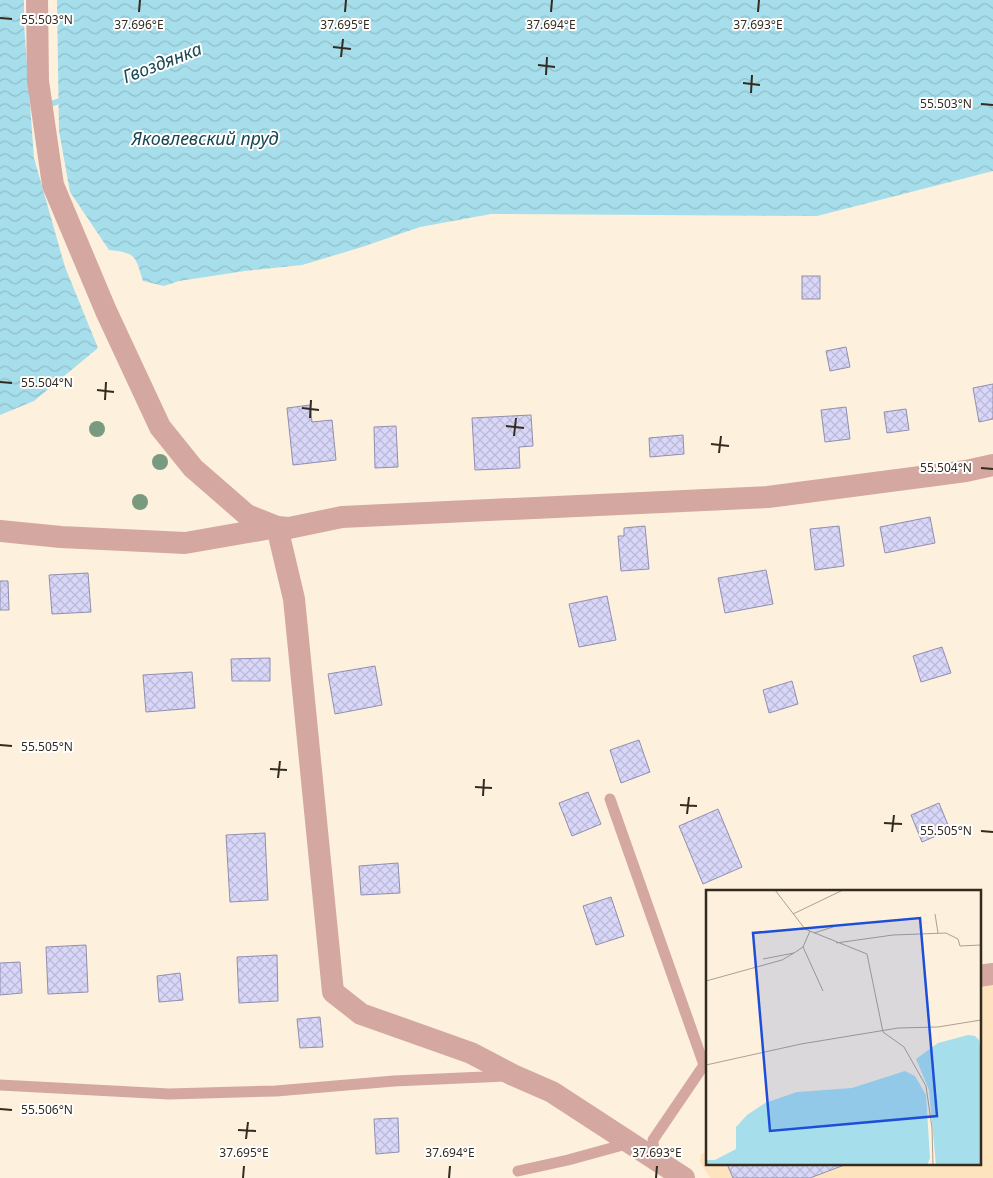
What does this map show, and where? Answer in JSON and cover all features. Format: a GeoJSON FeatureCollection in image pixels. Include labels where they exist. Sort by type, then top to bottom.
{"type":"FeatureCollection","features":[{"type":"Feature","properties":{"kind":"street"},"geometry":{"type":"LineString","coordinates":[[37,0],[38,81],[53,185],[106,312],[160,427],[193,468],[247,515],[277,527]]}},
{"type":"Feature","properties":{"kind":"street"},"geometry":{"type":"LineString","coordinates":[[0,531],[61,537],[185,543],[277,527],[289,528],[342,517],[768,497],[993,466]]}},
{"type":"Feature","properties":{"kind":"street"},"geometry":{"type":"LineString","coordinates":[[277,527],[294,600],[333,992],[361,1014],[471,1053],[513,1075],[552,1092],[684,1178]]}},
{"type":"Feature","properties":{"kind":"street"},"geometry":{"type":"LineString","coordinates":[[980,976],[993,974]]}},
{"type":"Feature","properties":{"kind":"lane"},"geometry":{"type":"LineString","coordinates":[[610,799],[705,1064],[653,1140],[654,1159]]}},
{"type":"Feature","properties":{"kind":"lane"},"geometry":{"type":"LineString","coordinates":[[0,1085],[169,1094],[276,1091],[394,1081],[513,1075]]}},
{"type":"Feature","properties":{"kind":"lane"},"geometry":{"type":"LineString","coordinates":[[518,1170],[568,1160],[630,1143]]}},
{"type":"Feature","properties":{"kind":"shaded area"},"geometry":{"type":"Polygon","coordinates":[[[993,985],[993,1178],[710,1178],[700,1162],[701,1154],[706,1152],[706,1166],[980,1166],[980,987],[993,985]]]}},
{"type":"Feature","properties":{"kind":"water"},"geometry":{"type":"Polygon","coordinates":[[[0,0],[24,0],[24,24],[34,158],[65,267],[98,348],[34,401],[0,415],[0,0]]]}},
{"type":"Feature","properties":{"kind":"water","name":"Яковлевский пруд"},"geometry":{"type":"Polygon","coordinates":[[[57,0],[993,0],[993,171],[817,216],[491,214],[420,227],[302,265],[179,281],[164,286],[143,281],[134,257],[109,250],[70,192],[59,131],[57,0]]]}},
{"type":"Feature","properties":{"kind":"building"},"geometry":{"type":"Polygon","coordinates":[[[802,276],[820,276],[820,299],[802,299],[802,276]]]}},
{"type":"Feature","properties":{"kind":"building"},"geometry":{"type":"Polygon","coordinates":[[[846,347],[850,367],[830,371],[826,351],[846,347]]]}},
{"type":"Feature","properties":{"kind":"building"},"geometry":{"type":"Polygon","coordinates":[[[993,384],[993,419],[979,422],[973,388],[993,384]]]}},
{"type":"Feature","properties":{"kind":"building"},"geometry":{"type":"Polygon","coordinates":[[[310,405],[312,422],[332,420],[336,460],[293,465],[287,408],[310,405]]]}},
{"type":"Feature","properties":{"kind":"building"},"geometry":{"type":"Polygon","coordinates":[[[846,407],[850,439],[825,442],[821,410],[846,407]]]}},
{"type":"Feature","properties":{"kind":"building"},"geometry":{"type":"Polygon","coordinates":[[[906,409],[909,430],[887,433],[884,412],[906,409]]]}},
{"type":"Feature","properties":{"kind":"building"},"geometry":{"type":"Polygon","coordinates":[[[531,415],[533,446],[519,447],[520,468],[475,470],[472,418],[531,415]]]}},
{"type":"Feature","properties":{"kind":"building"},"geometry":{"type":"Polygon","coordinates":[[[396,426],[398,467],[375,468],[374,427],[396,426]]]}},
{"type":"Feature","properties":{"kind":"building"},"geometry":{"type":"Polygon","coordinates":[[[683,435],[684,454],[650,457],[649,438],[683,435]]]}},
{"type":"Feature","properties":{"kind":"building"},"geometry":{"type":"Polygon","coordinates":[[[930,517],[935,543],[885,553],[880,527],[930,517]]]}},
{"type":"Feature","properties":{"kind":"building"},"geometry":{"type":"Polygon","coordinates":[[[645,526],[649,569],[621,571],[618,536],[624,536],[624,528],[645,526]]]}},
{"type":"Feature","properties":{"kind":"building"},"geometry":{"type":"Polygon","coordinates":[[[839,526],[844,566],[815,570],[810,529],[839,526]]]}},
{"type":"Feature","properties":{"kind":"building"},"geometry":{"type":"Polygon","coordinates":[[[766,570],[773,604],[725,613],[718,578],[766,570]]]}},
{"type":"Feature","properties":{"kind":"building"},"geometry":{"type":"Polygon","coordinates":[[[88,573],[91,612],[52,614],[49,575],[88,573]]]}},
{"type":"Feature","properties":{"kind":"building"},"geometry":{"type":"Polygon","coordinates":[[[0,581],[8,581],[9,610],[0,610],[0,581]]]}},
{"type":"Feature","properties":{"kind":"building"},"geometry":{"type":"Polygon","coordinates":[[[607,596],[616,640],[579,647],[569,604],[607,596]]]}},
{"type":"Feature","properties":{"kind":"building"},"geometry":{"type":"Polygon","coordinates":[[[942,647],[951,673],[921,682],[913,656],[942,647]]]}},
{"type":"Feature","properties":{"kind":"building"},"geometry":{"type":"Polygon","coordinates":[[[270,658],[270,681],[232,681],[231,659],[270,658]]]}},
{"type":"Feature","properties":{"kind":"building"},"geometry":{"type":"Polygon","coordinates":[[[375,666],[382,705],[335,714],[328,674],[375,666]]]}},
{"type":"Feature","properties":{"kind":"building"},"geometry":{"type":"Polygon","coordinates":[[[192,672],[195,708],[146,712],[143,675],[192,672]]]}},
{"type":"Feature","properties":{"kind":"building"},"geometry":{"type":"Polygon","coordinates":[[[792,681],[798,704],[769,713],[763,690],[792,681]]]}},
{"type":"Feature","properties":{"kind":"building"},"geometry":{"type":"Polygon","coordinates":[[[639,740],[650,772],[621,783],[610,750],[639,740]]]}},
{"type":"Feature","properties":{"kind":"building"},"geometry":{"type":"Polygon","coordinates":[[[588,792],[601,824],[572,836],[559,803],[588,792]]]}},
{"type":"Feature","properties":{"kind":"building"},"geometry":{"type":"Polygon","coordinates":[[[939,803],[950,830],[922,842],[911,815],[939,803]]]}},
{"type":"Feature","properties":{"kind":"building"},"geometry":{"type":"Polygon","coordinates":[[[718,809],[742,867],[703,884],[679,826],[718,809]]]}},
{"type":"Feature","properties":{"kind":"building"},"geometry":{"type":"Polygon","coordinates":[[[265,833],[268,900],[230,902],[226,835],[265,833]]]}},
{"type":"Feature","properties":{"kind":"building"},"geometry":{"type":"Polygon","coordinates":[[[398,863],[400,893],[361,895],[359,866],[398,863]]]}},
{"type":"Feature","properties":{"kind":"building"},"geometry":{"type":"Polygon","coordinates":[[[611,897],[624,936],[596,945],[583,906],[611,897]]]}},
{"type":"Feature","properties":{"kind":"building"},"geometry":{"type":"Polygon","coordinates":[[[86,945],[88,992],[48,994],[46,947],[86,945]]]}},
{"type":"Feature","properties":{"kind":"building"},"geometry":{"type":"Polygon","coordinates":[[[277,955],[278,1001],[239,1003],[237,957],[277,955]]]}},
{"type":"Feature","properties":{"kind":"building"},"geometry":{"type":"Polygon","coordinates":[[[20,962],[22,993],[0,995],[0,963],[20,962]]]}},
{"type":"Feature","properties":{"kind":"building"},"geometry":{"type":"Polygon","coordinates":[[[180,973],[183,1000],[159,1002],[157,976],[180,973]]]}},
{"type":"Feature","properties":{"kind":"building"},"geometry":{"type":"Polygon","coordinates":[[[320,1017],[323,1047],[300,1048],[297,1019],[320,1017]]]}},
{"type":"Feature","properties":{"kind":"building"},"geometry":{"type":"Polygon","coordinates":[[[398,1118],[399,1152],[376,1154],[374,1119],[398,1118]]]}},
{"type":"Feature","properties":{"kind":"building"},"geometry":{"type":"Polygon","coordinates":[[[728,1166],[842,1166],[810,1178],[733,1178],[728,1166]]]}},
{"type":"Feature","properties":{"kind":"waterway","name":"Гвоздянка"},"geometry":{"type":"LineString","coordinates":[[44,106],[66,99]]}}]}
